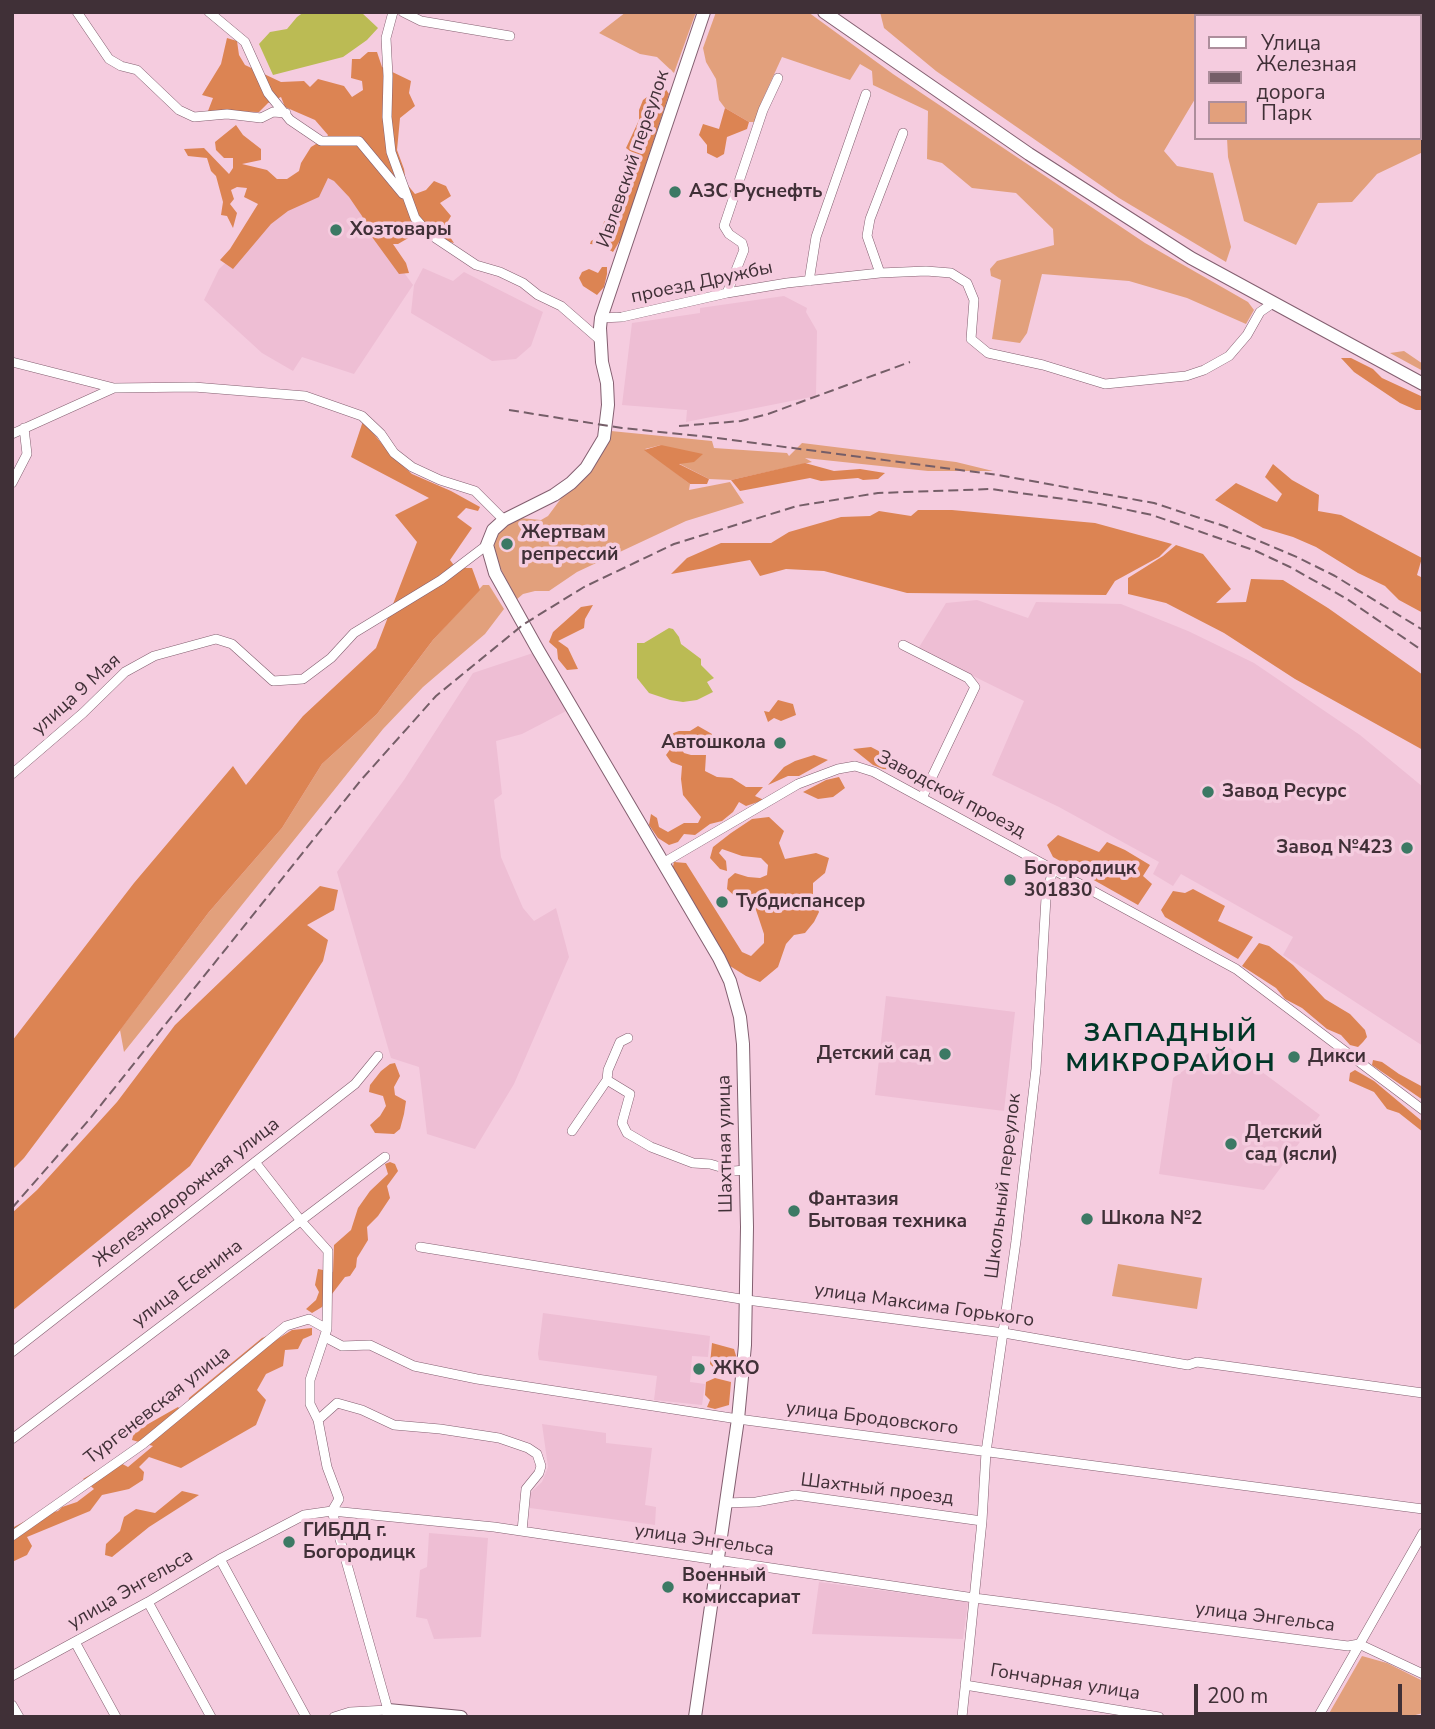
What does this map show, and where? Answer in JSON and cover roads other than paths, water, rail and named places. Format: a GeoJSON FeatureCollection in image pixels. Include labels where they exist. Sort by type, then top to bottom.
{"type":"FeatureCollection","features":[{"type":"Feature","properties":{"kind":"main road","name":"Ивлевский переулок"},"geometry":{"type":"LineString","coordinates":[[504,520],[554,495],[571,483],[586,468],[600,446],[607,425],[608,405],[600,340],[601,318],[704,12]]}},
{"type":"Feature","properties":{"kind":"main road"},"geometry":{"type":"LineString","coordinates":[[824,12],[1123,216],[1192,258],[1423,384]]}},
{"type":"Feature","properties":{"kind":"main road"},"geometry":{"type":"LineString","coordinates":[[487,545],[493,530],[504,520]]}},
{"type":"Feature","properties":{"kind":"main road","name":"Шахтная улица"},"geometry":{"type":"LineString","coordinates":[[487,545],[495,573],[719,958],[737,999],[743,1044],[747,1300],[745,1356],[695,1717]]}},
{"type":"Feature","properties":{"kind":"main road"},"geometry":{"type":"LineString","coordinates":[[388,1713],[461,1717]]}},
{"type":"Feature","properties":{"kind":"street"},"geometry":{"type":"LineString","coordinates":[[78,12],[109,60],[137,70],[179,110],[194,117],[227,114],[261,118],[273,112],[286,113]]}},
{"type":"Feature","properties":{"kind":"street"},"geometry":{"type":"LineString","coordinates":[[209,12],[245,41],[268,93],[290,120],[321,141],[359,141],[406,196]]}},
{"type":"Feature","properties":{"kind":"street"},"geometry":{"type":"LineString","coordinates":[[393,12],[386,38],[387,117],[391,152],[415,219],[428,233],[476,265],[500,272],[561,306],[600,340]]}},
{"type":"Feature","properties":{"kind":"street"},"geometry":{"type":"LineString","coordinates":[[403,12],[421,21],[510,36]]}},
{"type":"Feature","properties":{"kind":"street"},"geometry":{"type":"LineString","coordinates":[[727,293],[744,250],[742,243],[729,234],[724,226],[763,110],[778,78]]}},
{"type":"Feature","properties":{"kind":"street"},"geometry":{"type":"LineString","coordinates":[[809,281],[816,237],[866,94]]}},
{"type":"Feature","properties":{"kind":"street"},"geometry":{"type":"LineString","coordinates":[[880,273],[867,236],[870,219],[903,133]]}},
{"type":"Feature","properties":{"kind":"street","name":"проезд Дружбы"},"geometry":{"type":"LineString","coordinates":[[601,318],[622,317],[727,293],[809,281],[880,273],[951,273],[967,283],[974,300],[971,339],[988,353],[1043,365],[1105,384],[1186,376],[1204,370],[1229,356],[1247,335],[1260,312],[1273,303]]}},
{"type":"Feature","properties":{"kind":"street"},"geometry":{"type":"LineString","coordinates":[[12,362],[114,388],[194,387],[305,396],[335,405],[362,416],[381,434],[394,453],[412,467],[440,480],[475,491],[504,520]]}},
{"type":"Feature","properties":{"kind":"street"},"geometry":{"type":"LineString","coordinates":[[12,434],[114,388]]}},
{"type":"Feature","properties":{"kind":"street"},"geometry":{"type":"LineString","coordinates":[[12,483],[27,454],[24,428]]}},
{"type":"Feature","properties":{"kind":"street","name":"улица 9 Мая"},"geometry":{"type":"LineString","coordinates":[[12,774],[83,713],[125,672],[154,656],[216,639],[232,645],[273,681],[303,679],[331,657],[354,633],[441,580],[487,545]]}},
{"type":"Feature","properties":{"kind":"street"},"geometry":{"type":"LineString","coordinates":[[903,645],[968,678],[975,687],[922,798]]}},
{"type":"Feature","properties":{"kind":"street","name":"Заводской проезд"},"geometry":{"type":"LineString","coordinates":[[663,863],[798,784],[838,769],[855,766],[874,772],[1236,969],[1423,1110]]}},
{"type":"Feature","properties":{"kind":"street","name":"Школьный переулок"},"geometry":{"type":"LineString","coordinates":[[962,1717],[982,1521],[986,1452],[1004,1333],[1036,1069],[1046,898],[1053,869]]}},
{"type":"Feature","properties":{"kind":"street"},"geometry":{"type":"LineString","coordinates":[[572,1131],[607,1080],[608,1070],[620,1042],[628,1038]]}},
{"type":"Feature","properties":{"kind":"street","name":"Железнодорожная улица"},"geometry":{"type":"LineString","coordinates":[[12,1352],[355,1084],[378,1056]]}},
{"type":"Feature","properties":{"kind":"street"},"geometry":{"type":"LineString","coordinates":[[607,1080],[630,1094],[622,1123],[626,1133],[651,1147],[692,1163],[710,1164],[734,1171],[745,1170]]}},
{"type":"Feature","properties":{"kind":"street","name":"улица Есенина"},"geometry":{"type":"LineString","coordinates":[[12,1439],[385,1157]]}},
{"type":"Feature","properties":{"kind":"street"},"geometry":{"type":"LineString","coordinates":[[254,1162],[328,1251],[326,1333],[310,1380],[310,1404],[317,1420],[327,1467],[339,1499],[332,1510],[388,1713],[350,1712],[334,1717]]}},
{"type":"Feature","properties":{"kind":"street","name":"улица Максима Горького"},"geometry":{"type":"LineString","coordinates":[[420,1247],[747,1300],[1004,1333],[1188,1365],[1197,1363],[1423,1393]]}},
{"type":"Feature","properties":{"kind":"street","name":"Тургеневская улица"},"geometry":{"type":"LineString","coordinates":[[12,1536],[143,1444],[286,1326],[309,1320],[326,1333]]}},
{"type":"Feature","properties":{"kind":"street","name":"улица Бродовского"},"geometry":{"type":"LineString","coordinates":[[326,1333],[342,1346],[370,1345],[414,1366],[477,1379],[737,1419],[1423,1509]]}},
{"type":"Feature","properties":{"kind":"street"},"geometry":{"type":"LineString","coordinates":[[317,1420],[337,1404],[362,1410],[394,1425],[499,1438],[528,1448],[537,1454],[541,1466],[539,1473],[526,1489],[522,1531]]}},
{"type":"Feature","properties":{"kind":"street","name":"Шахтный проезд"},"geometry":{"type":"LineString","coordinates":[[725,1503],[756,1502],[795,1495],[982,1521]]}},
{"type":"Feature","properties":{"kind":"street","name":"улица Энгельса"},"geometry":{"type":"LineString","coordinates":[[12,1676],[304,1515],[332,1510],[522,1531],[974,1598],[1348,1646],[1359,1644],[1423,1674]]}},
{"type":"Feature","properties":{"kind":"street"},"geometry":{"type":"LineString","coordinates":[[1318,1717],[1423,1533]]}},
{"type":"Feature","properties":{"kind":"street"},"geometry":{"type":"LineString","coordinates":[[220,1559],[306,1717]]}},
{"type":"Feature","properties":{"kind":"street"},"geometry":{"type":"LineString","coordinates":[[148,1602],[211,1717]]}},
{"type":"Feature","properties":{"kind":"street"},"geometry":{"type":"LineString","coordinates":[[75,1642],[116,1717]]}},
{"type":"Feature","properties":{"kind":"street","name":"Гончарная улица"},"geometry":{"type":"LineString","coordinates":[[965,1685],[1159,1717]]}},
{"type":"Feature","properties":{"kind":"street"},"geometry":{"type":"LineString","coordinates":[[12,1705],[19,1717]]}},
{"type":"Feature","properties":{"kind":"railway"},"geometry":{"type":"LineString","coordinates":[[679,426],[741,421],[768,414],[910,362]]}},
{"type":"Feature","properties":{"kind":"railway"},"geometry":{"type":"LineString","coordinates":[[509,410],[622,428],[998,475],[1154,503],[1224,526],[1299,558],[1335,576],[1423,630]]}},
{"type":"Feature","properties":{"kind":"railway"},"geometry":{"type":"LineString","coordinates":[[12,1208],[88,1121],[361,780],[436,696],[524,624],[584,587],[674,544],[797,506],[878,493],[991,489],[1100,504],[1152,515],[1256,551],[1347,599],[1423,651]]}},
{"type":"Feature","properties":{"kind":"place","name":"АЗС Руснефть"},"geometry":{"type":"Point","coordinates":[675,192]}},
{"type":"Feature","properties":{"kind":"place","name":"Хозтовары"},"geometry":{"type":"Point","coordinates":[336,230]}},
{"type":"Feature","properties":{"kind":"place","name":"Жертвам репрессий"},"geometry":{"type":"Point","coordinates":[507,544]}},
{"type":"Feature","properties":{"kind":"place","name":"Автошкола"},"geometry":{"type":"Point","coordinates":[780,743]}},
{"type":"Feature","properties":{"kind":"place","name":"Завод Ресурс"},"geometry":{"type":"Point","coordinates":[1208,792]}},
{"type":"Feature","properties":{"kind":"place","name":"Завод №423"},"geometry":{"type":"Point","coordinates":[1407,848]}},
{"type":"Feature","properties":{"kind":"place","name":"Богородицк 301830"},"geometry":{"type":"Point","coordinates":[1010,880]}},
{"type":"Feature","properties":{"kind":"place","name":"Тубдиспансер"},"geometry":{"type":"Point","coordinates":[722,902]}},
{"type":"Feature","properties":{"kind":"place","name":"Детский сад"},"geometry":{"type":"Point","coordinates":[945,1054]}},
{"type":"Feature","properties":{"kind":"place","name":"Дикси"},"geometry":{"type":"Point","coordinates":[1294,1057]}},
{"type":"Feature","properties":{"kind":"place","name":"Детский сад (ясли)"},"geometry":{"type":"Point","coordinates":[1231,1144]}},
{"type":"Feature","properties":{"kind":"place","name":"Фантазия Бытовая техника"},"geometry":{"type":"Point","coordinates":[794,1211]}},
{"type":"Feature","properties":{"kind":"place","name":"Школа №2"},"geometry":{"type":"Point","coordinates":[1087,1219]}},
{"type":"Feature","properties":{"kind":"place","name":"ЖКО"},"geometry":{"type":"Point","coordinates":[699,1369]}},
{"type":"Feature","properties":{"kind":"place","name":"ГИБДД г. Богородицк"},"geometry":{"type":"Point","coordinates":[289,1542]}},
{"type":"Feature","properties":{"kind":"place","name":"Военный комиссариат"},"geometry":{"type":"Point","coordinates":[668,1587]}},
{"type":"Feature","properties":{"kind":"district","name":"ЗАПАДНЫЙ МИКРОРАЙОН"},"geometry":{"type":"Point","coordinates":[1171,1050]}}]}
